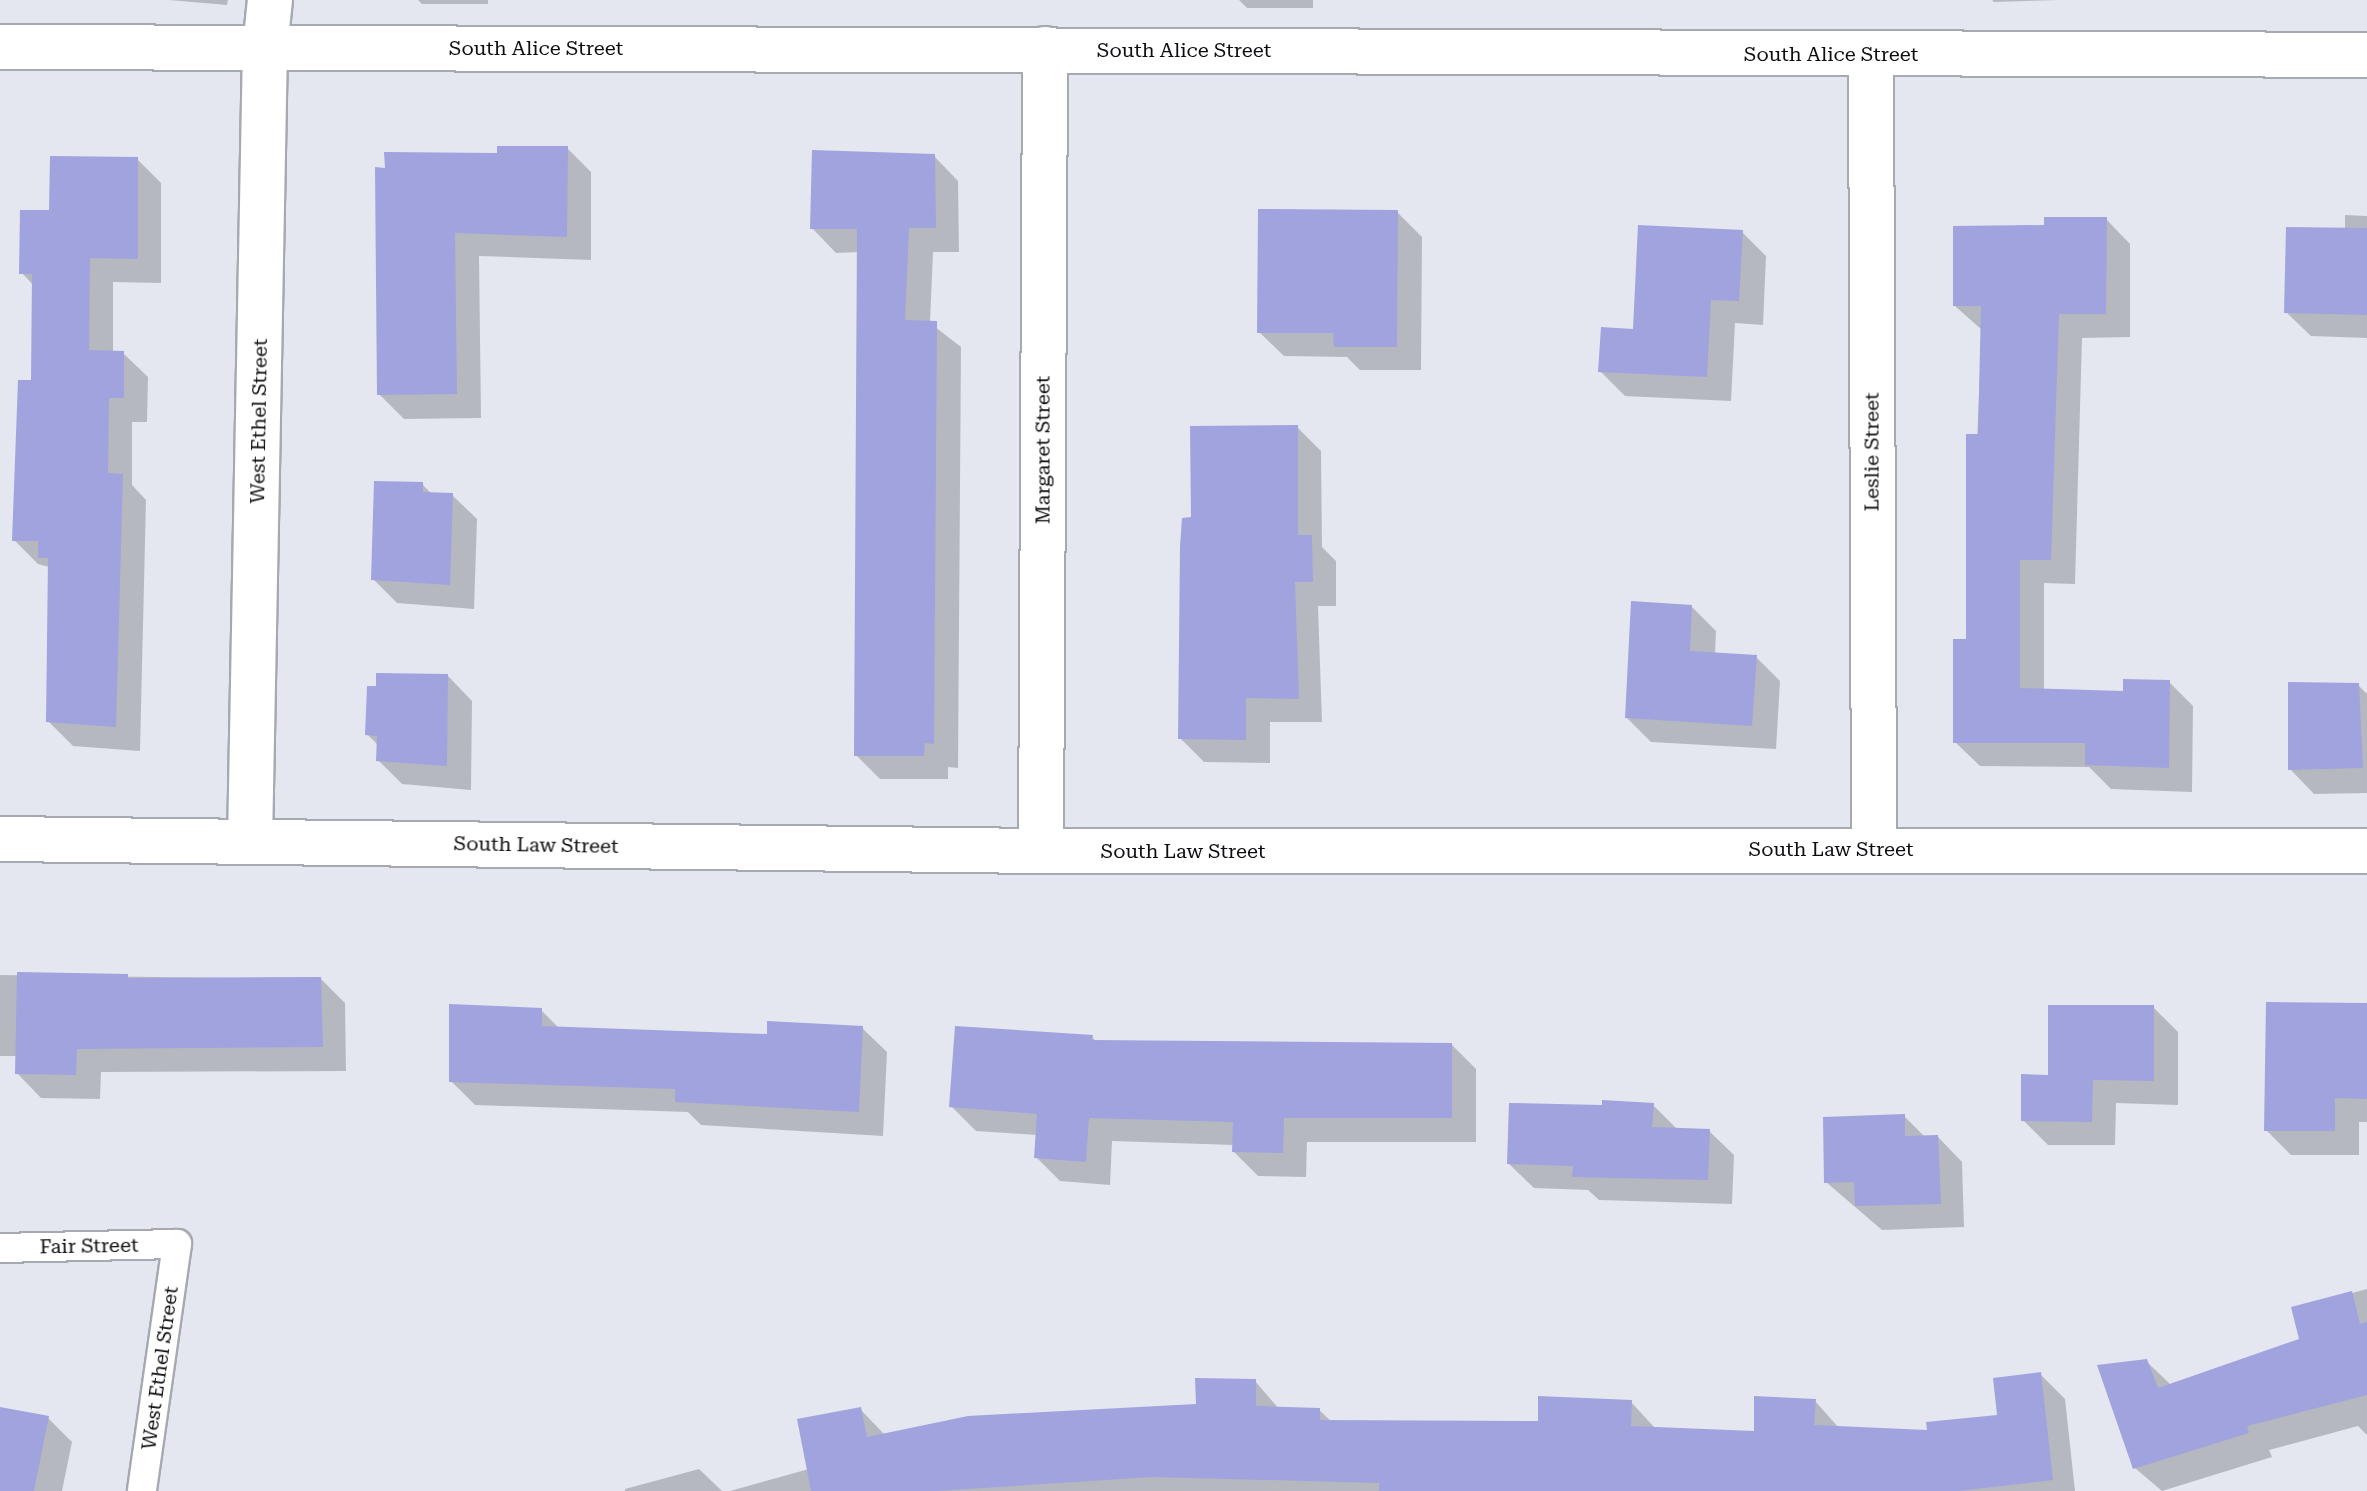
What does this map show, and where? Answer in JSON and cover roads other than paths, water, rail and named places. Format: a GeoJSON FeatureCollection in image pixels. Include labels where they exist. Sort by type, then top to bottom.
{"type":"FeatureCollection","features":[{"type":"Feature","properties":{"kind":"street","name":"West Ethel Street"},"geometry":{"type":"LineString","coordinates":[[250,842],[265,48],[270,0]]}},
{"type":"Feature","properties":{"kind":"street","name":"South Alice Street"},"geometry":{"type":"LineString","coordinates":[[0,47],[2367,55]]}},
{"type":"Feature","properties":{"kind":"street","name":"Margaret Street"},"geometry":{"type":"LineString","coordinates":[[1041,851],[1045,49]]}},
{"type":"Feature","properties":{"kind":"street","name":"Leslie Street"},"geometry":{"type":"LineString","coordinates":[[1871,54],[1874,849]]}},
{"type":"Feature","properties":{"kind":"street","name":"South Law Street"},"geometry":{"type":"LineString","coordinates":[[0,839],[1041,851],[2367,851]]}},
{"type":"Feature","properties":{"kind":"lane","name":"Fair Street"},"geometry":{"type":"LineString","coordinates":[[0,1248],[177,1244]]}},
{"type":"Feature","properties":{"kind":"lane","name":"West Ethel Street"},"geometry":{"type":"LineString","coordinates":[[142,1491],[177,1244]]}}]}
